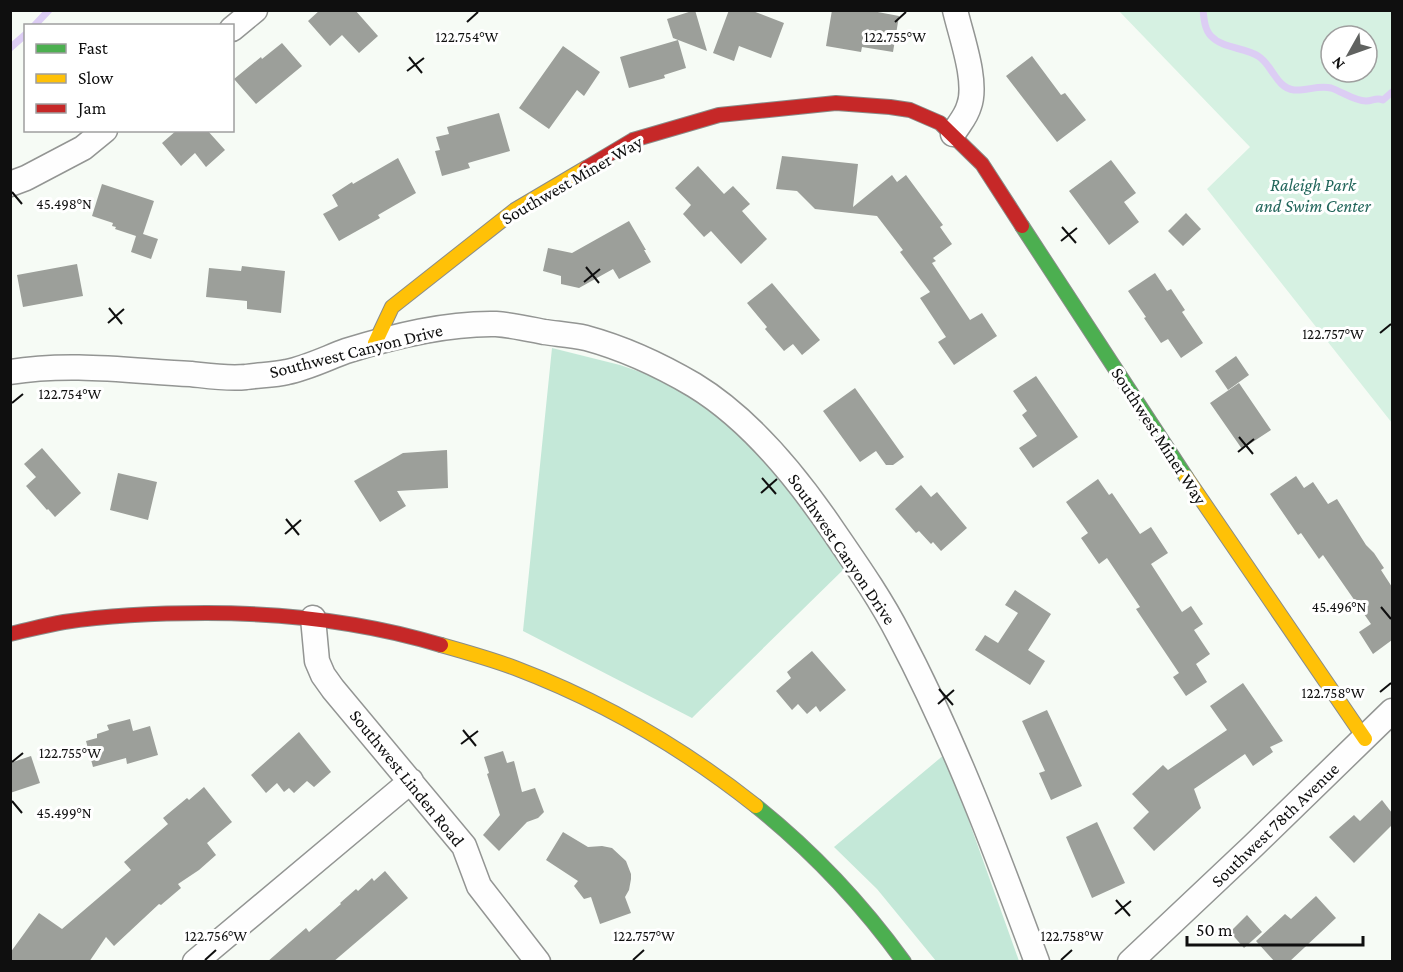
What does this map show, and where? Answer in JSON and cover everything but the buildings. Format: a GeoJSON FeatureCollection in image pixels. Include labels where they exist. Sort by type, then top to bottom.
{"type":"FeatureCollection","features":[{"type":"Feature","properties":{"kind":"street"},"geometry":{"type":"LineString","coordinates":[[234,27],[255,10]]}},
{"type":"Feature","properties":{"kind":"street"},"geometry":{"type":"LineString","coordinates":[[953,134],[969,107],[972,90],[971,76],[955,10]]}},
{"type":"Feature","properties":{"kind":"street","name":"Southwest Miner Way"},"geometry":{"type":"LineString","coordinates":[[375,343],[392,307],[480,237],[515,210],[633,140],[719,115],[836,103],[910,110],[940,123],[953,134],[971,152],[994,182],[1211,515],[1365,739]]}},
{"type":"Feature","properties":{"kind":"street"},"geometry":{"type":"LineString","coordinates":[[10,184],[83,148],[103,132]]}},
{"type":"Feature","properties":{"kind":"street","name":"Southwest Canyon Drive"},"geometry":{"type":"LineString","coordinates":[[10,372],[33,368],[84,367],[240,377],[289,372],[395,337],[447,327],[498,324],[581,337],[604,343],[651,362],[696,387],[736,417],[786,466],[815,504],[864,577],[898,633],[925,687],[969,787],[1037,962]]}},
{"type":"Feature","properties":{"kind":"street"},"geometry":{"type":"LineString","coordinates":[[10,634],[63,622],[132,614],[199,612],[313,618],[396,633],[522,671],[585,698],[650,732],[710,771],[767,814],[816,859],[861,907],[904,962]]}},
{"type":"Feature","properties":{"kind":"street","name":"Southwest Linden Road"},"geometry":{"type":"LineString","coordinates":[[313,618],[317,661],[323,675],[464,846],[479,886],[538,962]]}},
{"type":"Feature","properties":{"kind":"street","name":"Southwest 78th Avenue"},"geometry":{"type":"LineString","coordinates":[[1130,962],[1392,711]]}},
{"type":"Feature","properties":{"kind":"street"},"geometry":{"type":"LineString","coordinates":[[195,962],[411,781]]}},
{"type":"Feature","properties":{"kind":"green space","name":"Raleigh Park and Swim Center"},"geometry":{"type":"Polygon","coordinates":[[[1119,11],[1392,11],[1392,423],[1207,189],[1250,147],[1119,11]]]}},
{"type":"Feature","properties":{"kind":"green space"},"geometry":{"type":"Polygon","coordinates":[[[552,348],[620,365],[658,378],[715,411],[781,475],[845,568],[692,718],[523,631],[552,348]]]}},
{"type":"Feature","properties":{"kind":"green space"},"geometry":{"type":"Polygon","coordinates":[[[945,754],[1019,961],[936,961],[877,889],[834,847],[945,754]]]}},
{"type":"Feature","properties":{"kind":"waterway"},"geometry":{"type":"LineString","coordinates":[[36,24],[49,10]]}},
{"type":"Feature","properties":{"kind":"waterway"},"geometry":{"type":"LineString","coordinates":[[1203,10],[1206,28],[1211,36],[1227,46],[1258,56],[1278,80],[1288,88],[1294,90],[1331,88],[1362,101],[1383,100],[1392,92]]}},
{"type":"Feature","properties":{"kind":"waterway"},"geometry":{"type":"LineString","coordinates":[[10,48],[24,36]]}},
{"type":"Feature","properties":{"kind":"traffic: fast"},"geometry":{"type":"LineString","coordinates":[[1022,226],[1186,477]]}},
{"type":"Feature","properties":{"kind":"traffic: fast"},"geometry":{"type":"LineString","coordinates":[[756,806],[797,841],[835,879],[871,919],[904,962]]}},
{"type":"Feature","properties":{"kind":"traffic: slow"},"geometry":{"type":"LineString","coordinates":[[375,343],[392,307],[515,210],[586,168]]}},
{"type":"Feature","properties":{"kind":"traffic: slow"},"geometry":{"type":"LineString","coordinates":[[1186,477],[1365,739]]}},
{"type":"Feature","properties":{"kind":"traffic: slow"},"geometry":{"type":"LineString","coordinates":[[441,645],[515,668],[579,695],[671,746],[756,806]]}},
{"type":"Feature","properties":{"kind":"traffic: jam"},"geometry":{"type":"LineString","coordinates":[[586,168],[633,140],[719,115],[836,103],[890,107],[910,110],[940,123],[982,164],[1022,226]]}},
{"type":"Feature","properties":{"kind":"traffic: jam"},"geometry":{"type":"LineString","coordinates":[[10,634],[57,623],[99,618],[170,613],[236,613],[325,620],[383,630],[441,645]]}}]}
